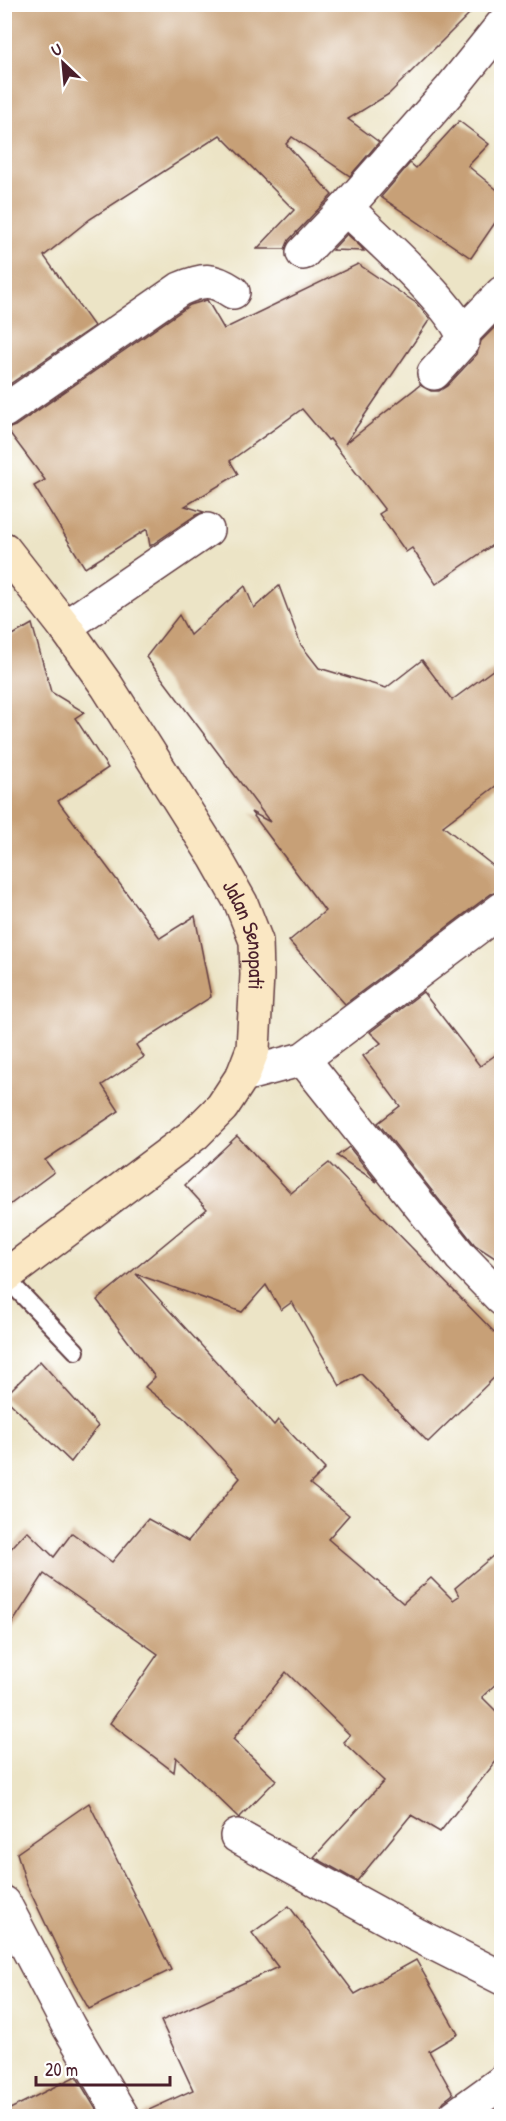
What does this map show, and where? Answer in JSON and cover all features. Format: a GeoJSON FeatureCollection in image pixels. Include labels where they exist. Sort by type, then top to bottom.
{"type":"FeatureCollection","features":[{"type":"Feature","properties":{"kind":"main road","name":"Jalan Senopati"},"geometry":{"type":"LineString","coordinates":[[4,549],[65,627],[107,686],[202,837],[248,918],[255,941],[258,975],[253,1049],[243,1075],[222,1107],[195,1134],[5,1277]]}},
{"type":"Feature","properties":{"kind":"street"},"geometry":{"type":"LineString","coordinates":[[303,253],[346,208],[449,91],[501,25]]}},
{"type":"Feature","properties":{"kind":"street"},"geometry":{"type":"LineString","coordinates":[[346,208],[438,298],[463,333],[464,341],[434,373]]}},
{"type":"Feature","properties":{"kind":"street"},"geometry":{"type":"LineString","coordinates":[[4,411],[180,289],[195,282],[209,281],[219,283],[234,292]]}},
{"type":"Feature","properties":{"kind":"street"},"geometry":{"type":"LineString","coordinates":[[463,333],[501,293]]}},
{"type":"Feature","properties":{"kind":"street"},"geometry":{"type":"LineString","coordinates":[[65,627],[207,530]]}},
{"type":"Feature","properties":{"kind":"street"},"geometry":{"type":"LineString","coordinates":[[243,1075],[303,1059],[501,909]]}},
{"type":"Feature","properties":{"kind":"street"},"geometry":{"type":"LineString","coordinates":[[303,1059],[461,1257],[501,1299]]}},
{"type":"Feature","properties":{"kind":"street"},"geometry":{"type":"LineString","coordinates":[[237,1836],[415,1934],[501,1978]]}},
{"type":"Feature","properties":{"kind":"street"},"geometry":{"type":"LineString","coordinates":[[4,1903],[69,2027],[122,2116]]}},
{"type":"Feature","properties":{"kind":"street"},"geometry":{"type":"LineString","coordinates":[[455,2116],[501,2082]]}},
{"type":"Feature","properties":{"kind":"lane"},"geometry":{"type":"LineString","coordinates":[[5,1277],[76,1351]]}},
{"type":"Feature","properties":{"kind":"building"},"geometry":{"type":"Polygon","coordinates":[[[4,4],[479,4],[389,94],[348,119],[379,142],[350,176],[292,137],[286,144],[332,195],[289,240],[285,249],[257,249],[294,210],[220,135],[90,219],[44,256],[94,326],[4,388],[4,4]]]}},
{"type":"Feature","properties":{"kind":"building"},"geometry":{"type":"Polygon","coordinates":[[[459,121],[489,144],[468,166],[501,193],[501,214],[471,258],[381,197],[410,163],[416,168],[459,121]]]}},
{"type":"Feature","properties":{"kind":"building"},"geometry":{"type":"Polygon","coordinates":[[[347,234],[361,247],[364,251],[332,250],[347,234]]]}},
{"type":"Feature","properties":{"kind":"building"},"geometry":{"type":"Polygon","coordinates":[[[358,264],[416,303],[430,319],[345,444],[420,385],[431,391],[439,391],[447,386],[477,354],[481,341],[501,321],[501,539],[436,584],[412,548],[406,552],[379,514],[385,510],[330,439],[328,440],[302,409],[230,461],[238,474],[185,506],[204,512],[150,546],[147,529],[85,568],[34,486],[45,480],[7,429],[15,426],[190,305],[207,300],[224,329],[358,264]]]}},
{"type":"Feature","properties":{"kind":"building"},"geometry":{"type":"Polygon","coordinates":[[[245,586],[254,608],[279,586],[301,645],[319,668],[386,688],[422,660],[452,700],[501,664],[501,782],[443,826],[501,872],[501,891],[491,894],[345,1004],[289,941],[325,911],[251,812],[270,822],[146,657],[179,615],[190,635],[245,586]]]}},
{"type":"Feature","properties":{"kind":"building"},"geometry":{"type":"Polygon","coordinates":[[[32,624],[51,692],[84,712],[75,718],[108,768],[58,801],[160,938],[195,916],[211,997],[136,1045],[144,1057],[102,1085],[119,1111],[45,1160],[54,1172],[4,1209],[4,640],[32,624]]]}},
{"type":"Feature","properties":{"kind":"building"},"geometry":{"type":"Polygon","coordinates":[[[423,992],[480,1066],[501,1051],[501,1262],[475,1245],[378,1123],[400,1106],[363,1056],[381,1043],[370,1032],[423,992]]]}},
{"type":"Feature","properties":{"kind":"building"},"geometry":{"type":"Polygon","coordinates":[[[237,1136],[291,1193],[329,1163],[501,1339],[501,1371],[428,1442],[361,1374],[340,1386],[292,1302],[281,1310],[266,1285],[242,1312],[136,1274],[274,1425],[278,1420],[325,1469],[310,1484],[349,1515],[328,1539],[403,1603],[431,1578],[453,1600],[459,1596],[455,1588],[501,1549],[501,1679],[482,1697],[501,1716],[501,1755],[440,1832],[411,1815],[357,1881],[314,1857],[384,1781],[343,1742],[350,1735],[286,1672],[233,1739],[276,1780],[239,1818],[176,1757],[174,1772],[110,1723],[158,1654],[44,1574],[4,1636],[4,1556],[27,1531],[54,1557],[72,1533],[112,1562],[148,1519],[188,1541],[240,1478],[185,1419],[145,1387],[155,1377],[97,1300],[207,1209],[185,1185],[237,1136]]]}},
{"type":"Feature","properties":{"kind":"building"},"geometry":{"type":"Polygon","coordinates":[[[349,1147],[377,1182],[337,1156],[349,1147]]]}},
{"type":"Feature","properties":{"kind":"building"},"geometry":{"type":"Polygon","coordinates":[[[40,1361],[98,1426],[71,1462],[4,1397],[40,1361]]]}},
{"type":"Feature","properties":{"kind":"building"},"geometry":{"type":"Polygon","coordinates":[[[89,1803],[171,1970],[89,2009],[26,1883],[17,1853],[89,1803]]]}},
{"type":"Feature","properties":{"kind":"building"},"geometry":{"type":"Polygon","coordinates":[[[289,1906],[355,1994],[416,1960],[458,2034],[429,2051],[453,2094],[438,2110],[426,2116],[141,2116],[140,2114],[193,2090],[161,2021],[278,1967],[252,1933],[289,1906]]]}},
{"type":"Feature","properties":{"kind":"building"},"geometry":{"type":"Polygon","coordinates":[[[76,2076],[100,2116],[4,2116],[4,2112],[76,2076]]]}}]}
